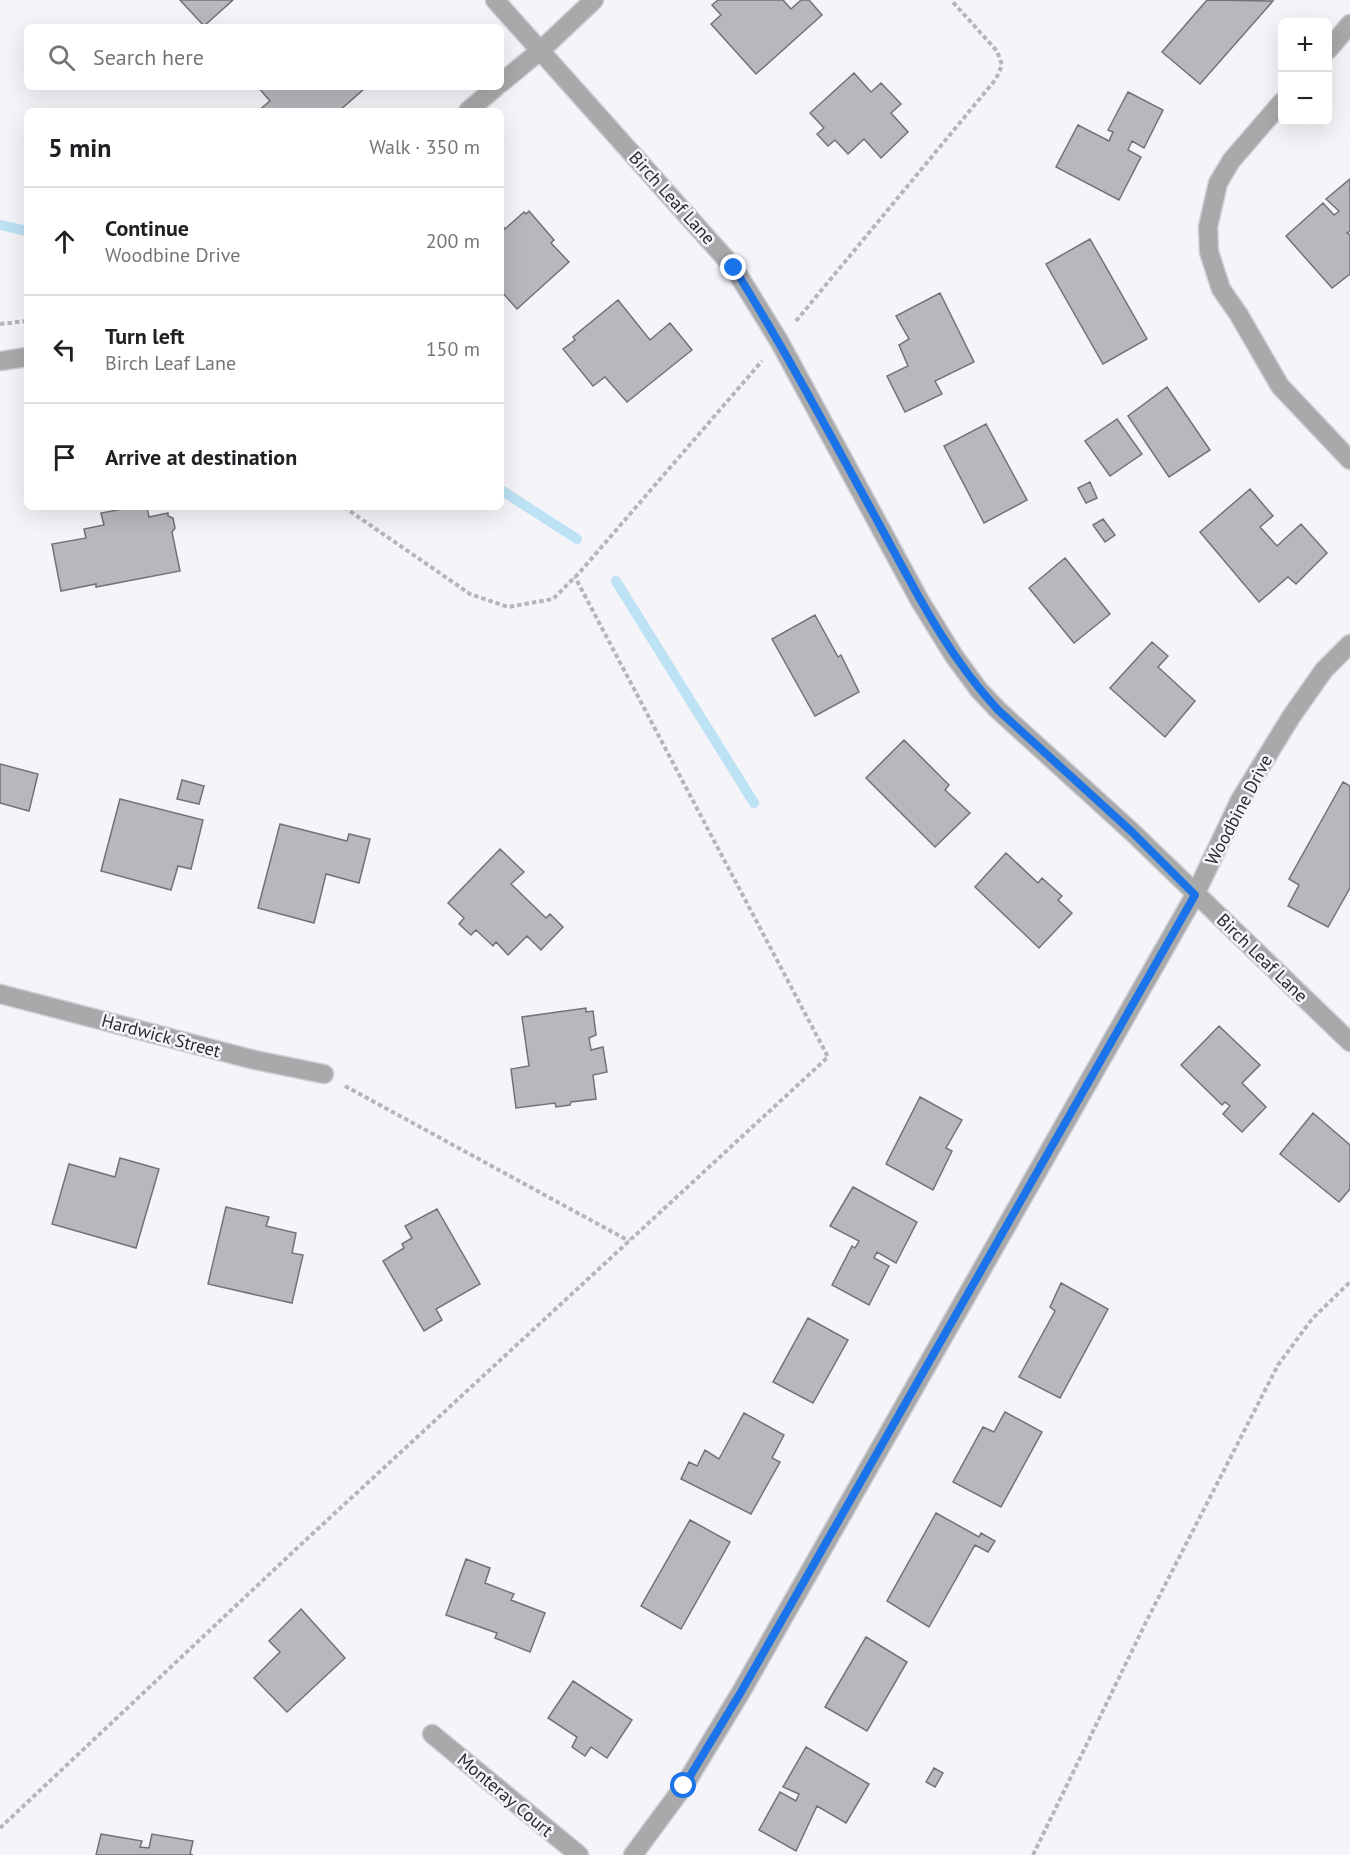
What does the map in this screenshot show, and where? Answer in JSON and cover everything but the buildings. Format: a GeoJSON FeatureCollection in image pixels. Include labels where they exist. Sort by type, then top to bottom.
{"type":"FeatureCollection","features":[{"type":"Feature","properties":{"kind":"street","name":"Birch Leaf Lane"},"geometry":{"type":"LineString","coordinates":[[495,0],[734,268],[779,341],[920,601],[954,656],[979,690],[1131,831],[1350,1042]]}},
{"type":"Feature","properties":{"kind":"street"},"geometry":{"type":"LineString","coordinates":[[504,81],[541,50],[594,0]]}},
{"type":"Feature","properties":{"kind":"street"},"geometry":{"type":"LineString","coordinates":[[1332,45],[1350,24]]}},
{"type":"Feature","properties":{"kind":"street"},"geometry":{"type":"LineString","coordinates":[[472,108],[492,90]]}},
{"type":"Feature","properties":{"kind":"street"},"geometry":{"type":"LineString","coordinates":[[1278,107],[1231,161],[1218,183],[1208,227],[1209,252],[1221,289],[1239,315],[1280,386],[1350,460]]}},
{"type":"Feature","properties":{"kind":"street"},"geometry":{"type":"LineString","coordinates":[[0,361],[24,357]]}},
{"type":"Feature","properties":{"kind":"street","name":"Woodbine Drive"},"geometry":{"type":"LineString","coordinates":[[633,1855],[684,1786],[741,1692],[1195,895],[1240,800],[1291,717],[1324,670],[1350,644]]}},
{"type":"Feature","properties":{"kind":"street","name":"Hardwick Street"},"geometry":{"type":"LineString","coordinates":[[0,994],[255,1060],[324,1074]]}},
{"type":"Feature","properties":{"kind":"street","name":"Monteray Court"},"geometry":{"type":"LineString","coordinates":[[432,1734],[579,1855]]}},
{"type":"Feature","properties":{"kind":"path"},"geometry":{"type":"LineString","coordinates":[[348,510],[470,594],[508,607],[553,599],[575,577],[779,341],[996,79],[1002,65],[997,51],[951,0]]}},
{"type":"Feature","properties":{"kind":"path"},"geometry":{"type":"LineString","coordinates":[[0,324],[24,321]]}},
{"type":"Feature","properties":{"kind":"path"},"geometry":{"type":"LineString","coordinates":[[0,1828],[295,1550],[828,1057],[575,577]]}},
{"type":"Feature","properties":{"kind":"path"},"geometry":{"type":"LineString","coordinates":[[324,1074],[628,1241]]}},
{"type":"Feature","properties":{"kind":"path"},"geometry":{"type":"LineString","coordinates":[[1033,1855],[1146,1622],[1278,1365],[1312,1319],[1350,1282]]}},
{"type":"Feature","properties":{"kind":"waterway"},"geometry":{"type":"LineString","coordinates":[[0,225],[24,230]]}},
{"type":"Feature","properties":{"kind":"waterway"},"geometry":{"type":"LineString","coordinates":[[504,492],[577,539]]}},
{"type":"Feature","properties":{"kind":"waterway"},"geometry":{"type":"LineString","coordinates":[[616,581],[754,803]]}},
{"type":"Feature","properties":{"kind":"route"},"geometry":{"type":"LineString","coordinates":[[684,1786],[741,1692],[1195,895],[1131,831],[998,710],[979,690],[954,656],[920,601],[779,341],[734,268]]}}]}
